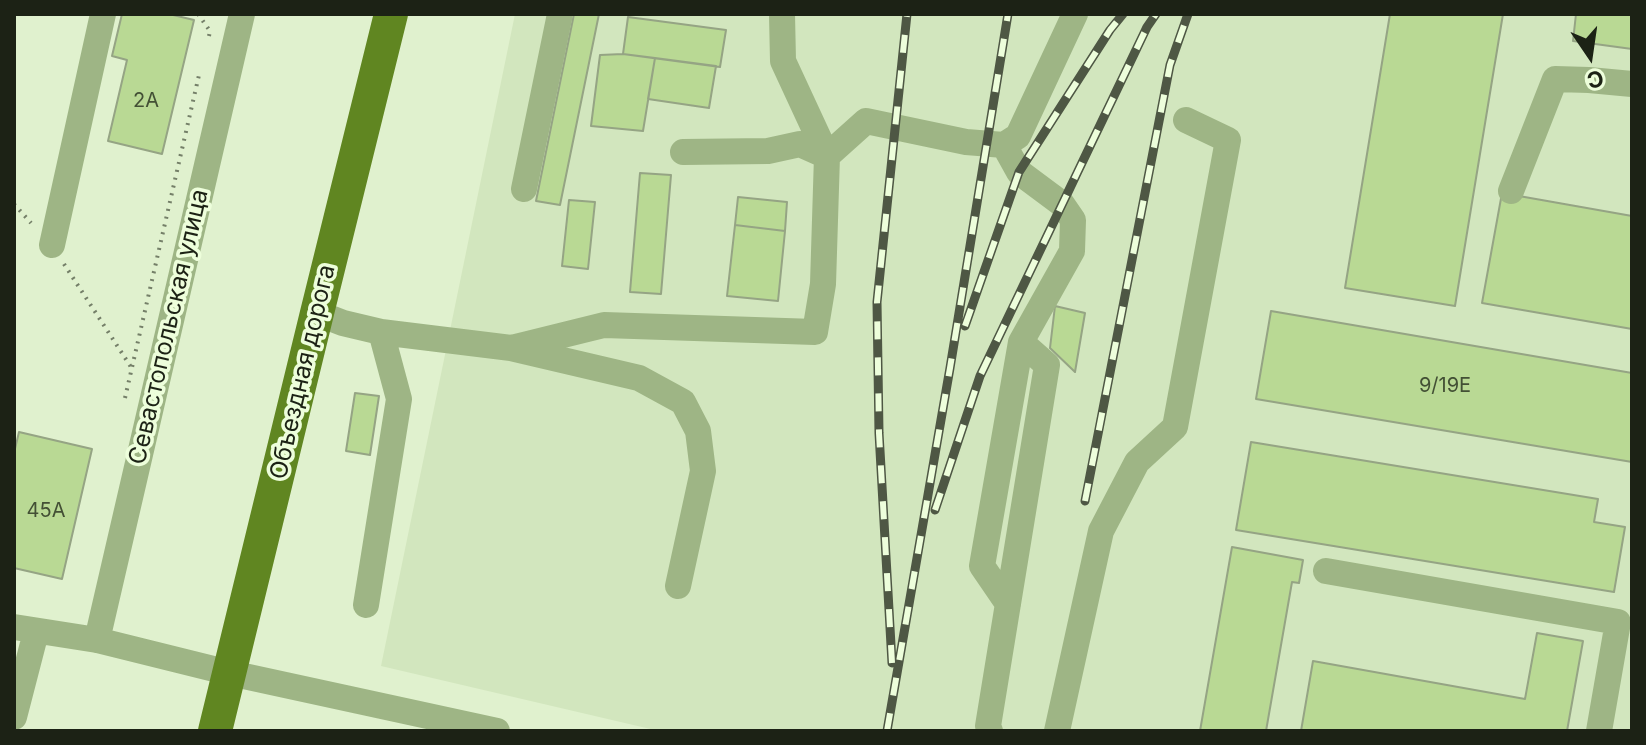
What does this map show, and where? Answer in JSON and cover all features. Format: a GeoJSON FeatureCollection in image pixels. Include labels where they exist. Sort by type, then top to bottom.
{"type":"FeatureCollection","features":[{"type":"Feature","properties":{"kind":"main road","name":"Объездная дорога"},"geometry":{"type":"LineString","coordinates":[[215,731],[391,14]]}},
{"type":"Feature","properties":{"kind":"street"},"geometry":{"type":"LineString","coordinates":[[52,245],[103,14]]}},
{"type":"Feature","properties":{"kind":"street","name":"Севастопольская улица"},"geometry":{"type":"LineString","coordinates":[[97,640],[242,14]]}},
{"type":"Feature","properties":{"kind":"street"},"geometry":{"type":"LineString","coordinates":[[524,189],[560,14]]}},
{"type":"Feature","properties":{"kind":"street"},"geometry":{"type":"LineString","coordinates":[[511,348],[604,325],[815,332],[823,284],[827,156],[783,61],[782,14]]}},
{"type":"Feature","properties":{"kind":"street"},"geometry":{"type":"LineString","coordinates":[[827,156],[866,121],[966,142],[1004,145],[1018,136],[1075,14]]}},
{"type":"Feature","properties":{"kind":"street"},"geometry":{"type":"LineString","coordinates":[[1511,191],[1555,79],[1632,84]]}},
{"type":"Feature","properties":{"kind":"street"},"geometry":{"type":"LineString","coordinates":[[1057,731],[1101,531],[1137,462],[1175,427],[1228,140],[1186,120]]}},
{"type":"Feature","properties":{"kind":"street"},"geometry":{"type":"LineString","coordinates":[[683,152],[768,151],[800,144],[827,156]]}},
{"type":"Feature","properties":{"kind":"street"},"geometry":{"type":"LineString","coordinates":[[990,731],[988,726],[1047,365],[1021,342],[1072,251],[1073,220],[1062,204],[1019,172],[1004,145]]}},
{"type":"Feature","properties":{"kind":"street"},"geometry":{"type":"LineString","coordinates":[[317,313],[381,332],[511,348],[639,378],[683,402],[698,431],[703,471],[678,586]]}},
{"type":"Feature","properties":{"kind":"street"},"geometry":{"type":"LineString","coordinates":[[366,605],[399,399],[381,332]]}},
{"type":"Feature","properties":{"kind":"street"},"geometry":{"type":"LineString","coordinates":[[1326,571],[1618,622],[1599,731]]}},
{"type":"Feature","properties":{"kind":"street"},"geometry":{"type":"LineString","coordinates":[[14,717],[25,630],[97,640],[230,673],[497,731]]}},
{"type":"Feature","properties":{"kind":"path"},"geometry":{"type":"LineString","coordinates":[[198,14],[210,31],[206,46]]}},
{"type":"Feature","properties":{"kind":"path"},"geometry":{"type":"LineString","coordinates":[[125,397],[203,62]]}},
{"type":"Feature","properties":{"kind":"path"},"geometry":{"type":"LineString","coordinates":[[14,204],[52,245],[131,368]]}},
{"type":"Feature","properties":{"kind":"shaded area"},"geometry":{"type":"Polygon","coordinates":[[[515,14],[1632,14],[1632,731],[659,731],[381,666],[515,14]]]}},
{"type":"Feature","properties":{"kind":"building"},"geometry":{"type":"Polygon","coordinates":[[[122,14],[169,14],[194,20],[162,154],[108,141],[127,60],[112,56],[122,14]]]}},
{"type":"Feature","properties":{"kind":"building"},"geometry":{"type":"Polygon","coordinates":[[[574,14],[599,14],[560,205],[536,201],[574,14]]]}},
{"type":"Feature","properties":{"kind":"building"},"geometry":{"type":"Polygon","coordinates":[[[1390,14],[1503,14],[1455,306],[1345,288],[1390,14]]]}},
{"type":"Feature","properties":{"kind":"building"},"geometry":{"type":"Polygon","coordinates":[[[1576,14],[1632,14],[1632,49],[1573,41],[1576,14]]]}},
{"type":"Feature","properties":{"kind":"building"},"geometry":{"type":"Polygon","coordinates":[[[628,17],[726,30],[720,67],[623,54],[628,17]]]}},
{"type":"Feature","properties":{"kind":"building"},"geometry":{"type":"Polygon","coordinates":[[[600,55],[655,58],[643,131],[591,126],[600,55]]]}},
{"type":"Feature","properties":{"kind":"building"},"geometry":{"type":"Polygon","coordinates":[[[655,58],[716,66],[709,108],[648,99],[655,58]]]}},
{"type":"Feature","properties":{"kind":"building"},"geometry":{"type":"Polygon","coordinates":[[[640,173],[671,175],[661,294],[630,292],[640,173]]]}},
{"type":"Feature","properties":{"kind":"building"},"geometry":{"type":"Polygon","coordinates":[[[1502,193],[1632,216],[1632,329],[1482,303],[1502,193]]]}},
{"type":"Feature","properties":{"kind":"building"},"geometry":{"type":"Polygon","coordinates":[[[738,197],[787,202],[785,231],[735,225],[738,197]]]}},
{"type":"Feature","properties":{"kind":"building"},"geometry":{"type":"Polygon","coordinates":[[[569,200],[595,202],[588,269],[562,266],[569,200]]]}},
{"type":"Feature","properties":{"kind":"building"},"geometry":{"type":"Polygon","coordinates":[[[735,225],[785,231],[778,301],[727,296],[735,225]]]}},
{"type":"Feature","properties":{"kind":"building"},"geometry":{"type":"Polygon","coordinates":[[[1055,306],[1085,313],[1075,372],[1050,348],[1055,306]]]}},
{"type":"Feature","properties":{"kind":"building"},"geometry":{"type":"Polygon","coordinates":[[[1271,311],[1632,373],[1632,462],[1256,399],[1271,311]]]}},
{"type":"Feature","properties":{"kind":"building"},"geometry":{"type":"Polygon","coordinates":[[[355,393],[379,396],[370,455],[346,451],[355,393]]]}},
{"type":"Feature","properties":{"kind":"building"},"geometry":{"type":"Polygon","coordinates":[[[19,432],[92,449],[62,579],[14,568],[14,453],[19,432]]]}},
{"type":"Feature","properties":{"kind":"building"},"geometry":{"type":"Polygon","coordinates":[[[1251,442],[1598,499],[1594,522],[1625,527],[1614,592],[1236,530],[1251,442]]]}},
{"type":"Feature","properties":{"kind":"building"},"geometry":{"type":"Polygon","coordinates":[[[1232,547],[1303,560],[1299,583],[1292,582],[1266,731],[1200,731],[1232,547]]]}},
{"type":"Feature","properties":{"kind":"building"},"geometry":{"type":"Polygon","coordinates":[[[1537,633],[1583,641],[1567,731],[1301,731],[1313,661],[1525,699],[1537,633]]]}},
{"type":"Feature","properties":{"kind":"railway"},"geometry":{"type":"LineString","coordinates":[[892,663],[879,433],[877,302],[907,14]]}},
{"type":"Feature","properties":{"kind":"railway"},"geometry":{"type":"LineString","coordinates":[[887,731],[1008,14]]}},
{"type":"Feature","properties":{"kind":"railway"},"geometry":{"type":"LineString","coordinates":[[965,326],[1019,172],[1123,14]]}},
{"type":"Feature","properties":{"kind":"railway"},"geometry":{"type":"LineString","coordinates":[[935,510],[980,376],[1147,27],[1156,14]]}},
{"type":"Feature","properties":{"kind":"railway"},"geometry":{"type":"LineString","coordinates":[[1085,501],[1170,65],[1188,14]]}}]}
